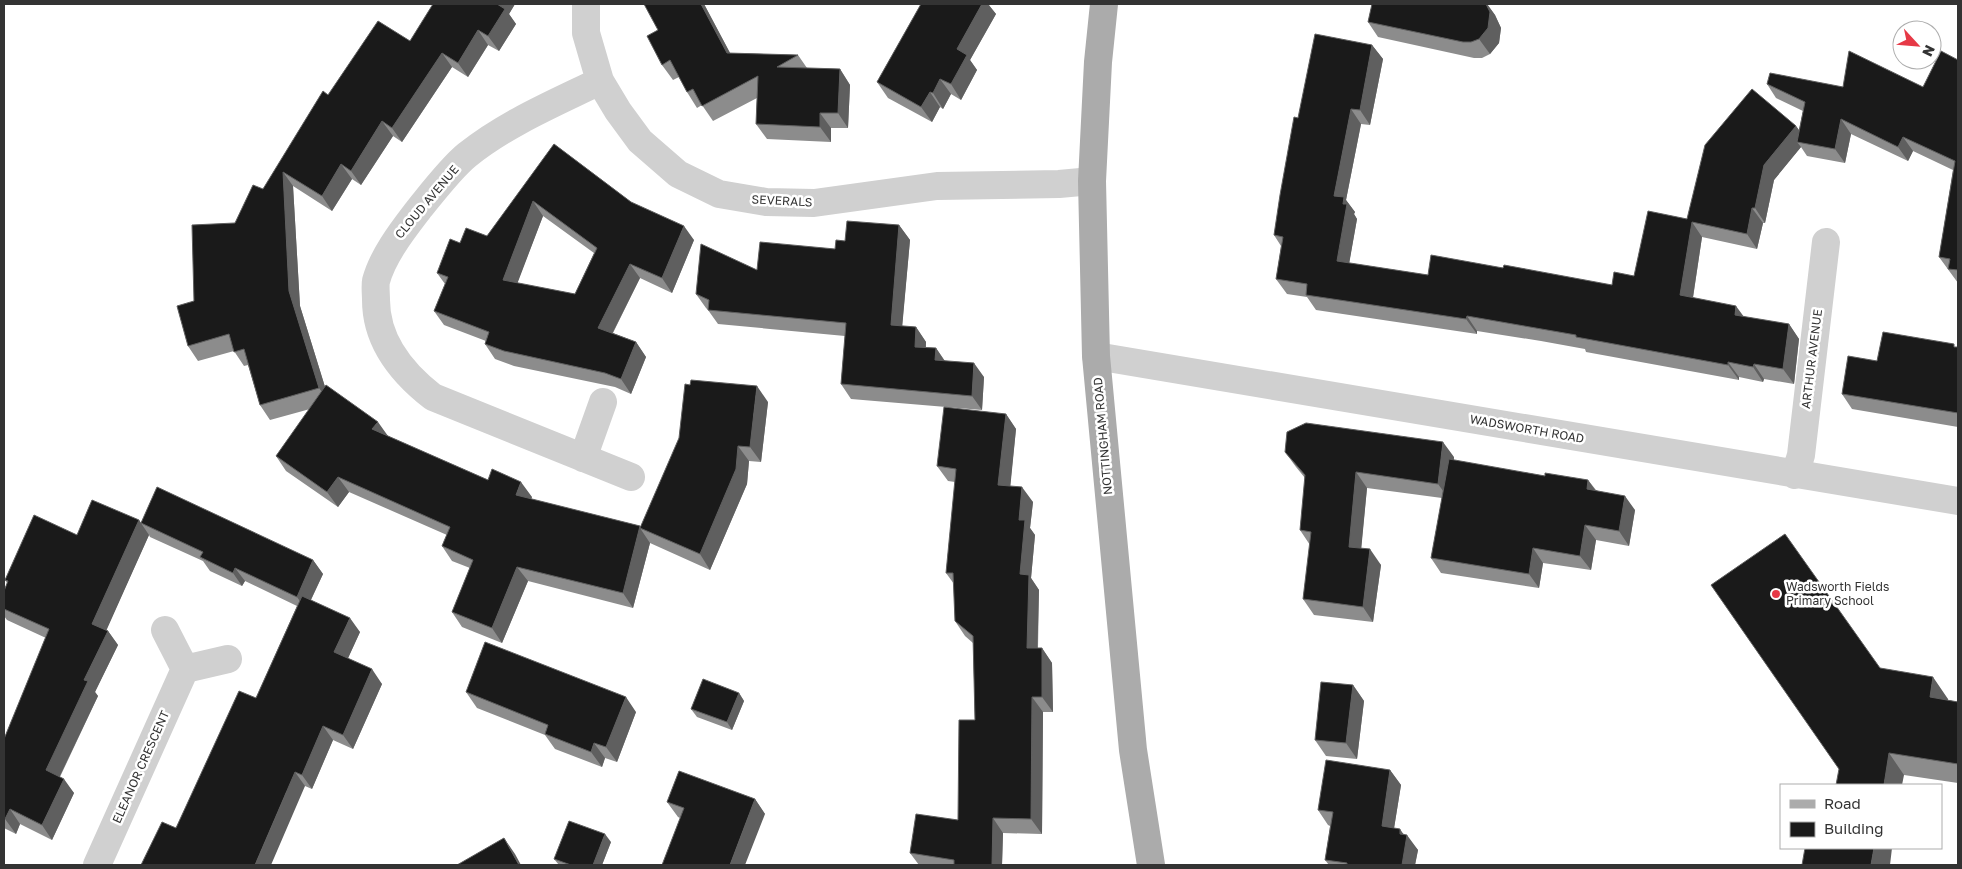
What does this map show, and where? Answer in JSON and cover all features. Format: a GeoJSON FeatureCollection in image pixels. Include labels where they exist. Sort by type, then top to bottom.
{"type":"FeatureCollection","features":[{"type":"Feature","properties":{"kind":"main road","name":"NOTTINGHAM ROAD"},"geometry":{"type":"LineString","coordinates":[[1104,4],[1098,62],[1092,181],[1096,356],[1133,750],[1152,865]]}},
{"type":"Feature","properties":{"kind":"street","name":"SEVERALS"},"geometry":{"type":"LineString","coordinates":[[586,4],[586,33],[600,80],[618,111],[640,141],[678,174],[719,194],[766,202],[814,203],[936,186],[1059,184],[1092,181]]}},
{"type":"Feature","properties":{"kind":"street","name":"CLOUD AVENUE"},"geometry":{"type":"LineString","coordinates":[[600,80],[516,122],[466,156],[426,200],[394,241],[376,281],[376,312],[383,340],[400,366],[413,382],[433,397],[630,477]]}},
{"type":"Feature","properties":{"kind":"street","name":"ARTHUR AVENUE"},"geometry":{"type":"LineString","coordinates":[[1795,475],[1801,455],[1826,242]]}},
{"type":"Feature","properties":{"kind":"street","name":"WADSWORTH ROAD"},"geometry":{"type":"LineString","coordinates":[[1096,356],[1958,501]]}},
{"type":"Feature","properties":{"kind":"street"},"geometry":{"type":"LineString","coordinates":[[584,458],[604,402]]}},
{"type":"Feature","properties":{"kind":"street"},"geometry":{"type":"LineString","coordinates":[[165,630],[185,669],[228,659]]}},
{"type":"Feature","properties":{"kind":"street","name":"ELEANOR CRESCENT"},"geometry":{"type":"LineString","coordinates":[[97,865],[185,669]]}},
{"type":"Feature","properties":{"kind":"building"},"geometry":{"type":"Polygon","coordinates":[[[433,4],[497,4],[505,9],[488,36],[478,30],[458,63],[442,53],[392,128],[382,121],[351,171],[341,164],[322,196],[283,172],[289,291],[319,388],[260,405],[244,349],[234,352],[229,334],[188,346],[177,306],[194,301],[192,225],[235,223],[253,185],[263,189],[323,91],[328,95],[378,21],[410,41],[433,4]]]}},
{"type":"Feature","properties":{"kind":"building"},"geometry":{"type":"Polygon","coordinates":[[[644,4],[701,4],[727,53],[798,55],[777,67],[840,69],[838,113],[820,113],[820,127],[756,124],[758,76],[702,106],[693,89],[687,92],[670,60],[662,65],[647,36],[658,30],[644,4]]]}},
{"type":"Feature","properties":{"kind":"building"},"geometry":{"type":"Polygon","coordinates":[[[921,4],[982,4],[957,49],[967,55],[951,84],[940,79],[933,93],[930,92],[921,107],[877,82],[921,4]]]}},
{"type":"Feature","properties":{"kind":"building"},"geometry":{"type":"Polygon","coordinates":[[[1372,4],[1486,4],[1490,12],[1488,28],[1479,39],[1463,42],[1368,22],[1372,4]]]}},
{"type":"Feature","properties":{"kind":"building"},"geometry":{"type":"Polygon","coordinates":[[[1315,34],[1372,45],[1360,110],[1351,109],[1334,196],[1344,197],[1343,204],[1347,204],[1337,261],[1428,275],[1431,255],[1503,268],[1504,265],[1612,285],[1614,272],[1634,276],[1648,211],[1687,219],[1705,145],[1752,89],[1796,126],[1764,165],[1755,208],[1752,208],[1747,234],[1692,222],[1680,295],[1736,306],[1735,315],[1789,324],[1783,369],[1754,364],[1753,367],[1728,362],[1728,365],[1467,316],[1466,319],[1306,295],[1307,284],[1276,279],[1283,237],[1274,235],[1280,195],[1294,117],[1298,118],[1315,34]]]}},
{"type":"Feature","properties":{"kind":"building"},"geometry":{"type":"Polygon","coordinates":[[[1849,51],[1923,87],[1932,70],[1942,70],[1942,52],[1958,60],[1958,270],[1948,269],[1950,259],[1939,257],[1955,161],[1903,137],[1898,147],[1841,119],[1835,149],[1797,142],[1805,102],[1767,84],[1770,73],[1843,87],[1849,51]]]}},
{"type":"Feature","properties":{"kind":"building"},"geometry":{"type":"Polygon","coordinates":[[[554,144],[631,202],[684,226],[662,278],[630,264],[598,328],[636,342],[621,379],[605,373],[504,351],[485,344],[489,332],[434,311],[448,277],[437,273],[450,239],[460,243],[466,228],[487,236],[554,144]],[[533,201],[503,280],[575,294],[597,248],[533,201]]]}},
{"type":"Feature","properties":{"kind":"building"},"geometry":{"type":"Polygon","coordinates":[[[847,221],[899,225],[891,325],[916,327],[915,347],[936,348],[935,360],[974,363],[972,396],[841,384],[846,323],[708,310],[709,300],[696,294],[701,244],[757,270],[760,242],[835,249],[836,240],[845,241],[847,221]]]}},
{"type":"Feature","properties":{"kind":"building"},"geometry":{"type":"Polygon","coordinates":[[[1883,332],[1954,344],[1954,347],[1958,347],[1958,413],[1842,394],[1848,356],[1877,361],[1883,332]]]}},
{"type":"Feature","properties":{"kind":"building"},"geometry":{"type":"Polygon","coordinates":[[[691,380],[757,386],[750,447],[738,446],[736,469],[700,554],[640,528],[679,438],[685,384],[690,385],[691,380]]]}},
{"type":"Feature","properties":{"kind":"building"},"geometry":{"type":"Polygon","coordinates":[[[326,385],[378,422],[372,429],[488,480],[492,469],[521,482],[516,495],[640,526],[623,593],[517,567],[492,628],[452,612],[473,560],[442,546],[450,527],[338,477],[327,492],[276,456],[326,385]]]}},
{"type":"Feature","properties":{"kind":"building"},"geometry":{"type":"Polygon","coordinates":[[[944,407],[1006,414],[998,485],[1022,487],[1019,520],[1025,520],[1020,574],[1029,575],[1027,648],[1042,648],[1042,697],[1032,697],[1031,819],[993,818],[992,865],[954,865],[954,860],[910,853],[916,814],[958,820],[959,720],[975,720],[973,636],[955,621],[953,573],[946,573],[956,469],[937,466],[944,407]]]}},
{"type":"Feature","properties":{"kind":"building"},"geometry":{"type":"Polygon","coordinates":[[[1306,423],[1443,442],[1438,484],[1356,472],[1349,547],[1370,549],[1363,607],[1303,599],[1311,532],[1300,530],[1305,475],[1285,452],[1287,432],[1306,423]]]}},
{"type":"Feature","properties":{"kind":"building"},"geometry":{"type":"Polygon","coordinates":[[[1449,459],[1545,476],[1545,473],[1588,480],[1587,489],[1625,496],[1619,531],[1585,525],[1580,556],[1533,548],[1529,574],[1431,558],[1449,459]]]}},
{"type":"Feature","properties":{"kind":"building"},"geometry":{"type":"Polygon","coordinates":[[[157,487],[313,560],[297,597],[235,568],[233,573],[200,557],[203,552],[141,523],[157,487]]]}},
{"type":"Feature","properties":{"kind":"building"},"geometry":{"type":"Polygon","coordinates":[[[92,500],[139,520],[92,624],[108,631],[84,680],[88,681],[46,770],[64,779],[42,825],[10,809],[4,819],[4,739],[49,629],[4,609],[4,591],[8,581],[5,580],[34,515],[77,535],[92,500]]]}},
{"type":"Feature","properties":{"kind":"building"},"geometry":{"type":"Polygon","coordinates":[[[1785,534],[1880,668],[1933,677],[1930,697],[1958,702],[1958,764],[1889,753],[1884,784],[1836,784],[1839,769],[1711,585],[1785,534]]]}},
{"type":"Feature","properties":{"kind":"building"},"geometry":{"type":"Polygon","coordinates":[[[302,596],[350,618],[334,652],[372,669],[343,735],[323,726],[302,775],[295,772],[255,865],[141,865],[162,822],[176,828],[239,691],[256,698],[302,596]]]}},
{"type":"Feature","properties":{"kind":"building"},"geometry":{"type":"Polygon","coordinates":[[[485,642],[626,697],[606,747],[594,743],[591,752],[545,734],[548,725],[466,692],[485,642]]]}},
{"type":"Feature","properties":{"kind":"building"},"geometry":{"type":"Polygon","coordinates":[[[703,679],[739,693],[727,722],[691,709],[703,679]]]}},
{"type":"Feature","properties":{"kind":"building"},"geometry":{"type":"Polygon","coordinates":[[[1321,682],[1353,685],[1346,743],[1315,740],[1321,682]]]}},
{"type":"Feature","properties":{"kind":"building"},"geometry":{"type":"Polygon","coordinates":[[[1326,760],[1390,770],[1382,826],[1400,829],[1400,834],[1407,835],[1402,865],[1347,865],[1347,863],[1325,860],[1333,812],[1318,810],[1326,760]]]}},
{"type":"Feature","properties":{"kind":"building"},"geometry":{"type":"Polygon","coordinates":[[[679,771],[755,799],[730,865],[662,865],[684,808],[667,802],[679,771]]]}},
{"type":"Feature","properties":{"kind":"building"},"geometry":{"type":"Polygon","coordinates":[[[569,821],[605,834],[593,865],[571,865],[554,859],[569,821]]]}},
{"type":"Feature","properties":{"kind":"building"},"geometry":{"type":"Polygon","coordinates":[[[504,838],[519,865],[457,865],[504,838]]]}},
{"type":"Feature","properties":{"kind":"building"},"geometry":{"type":"Polygon","coordinates":[[[1805,849],[1874,849],[1871,865],[1802,865],[1805,849]]]}},
{"type":"Feature","properties":{"kind":"place","name":"Wadsworth Fields Primary School"},"geometry":{"type":"Point","coordinates":[1776,594]}}]}
